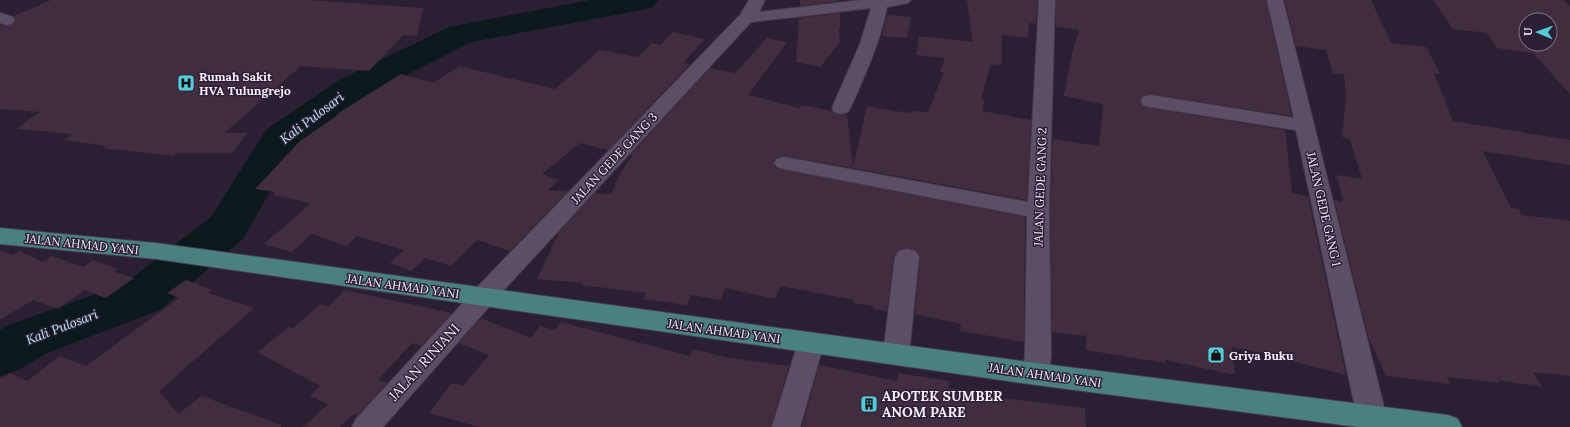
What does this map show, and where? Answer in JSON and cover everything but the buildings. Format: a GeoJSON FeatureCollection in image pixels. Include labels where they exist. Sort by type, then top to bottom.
{"type":"FeatureCollection","features":[{"type":"Feature","properties":{"kind":"main road","name":"JALAN AHMAD YANI"},"geometry":{"type":"LineString","coordinates":[[2,237],[156,251],[482,298],[896,354],[1374,422],[1448,427]]}},
{"type":"Feature","properties":{"kind":"street","name":"JALAN GEDE GANG 3"},"geometry":{"type":"LineString","coordinates":[[482,298],[746,18],[753,9],[757,0]]}},
{"type":"Feature","properties":{"kind":"street"},"geometry":{"type":"LineString","coordinates":[[746,18],[903,0]]}},
{"type":"Feature","properties":{"kind":"street","name":"JALAN GEDE GANG 2"},"geometry":{"type":"LineString","coordinates":[[1036,374],[1038,355],[1038,211],[1047,0]]}},
{"type":"Feature","properties":{"kind":"street","name":"JALAN GEDE GANG 1"},"geometry":{"type":"LineString","coordinates":[[1275,0],[1367,398],[1374,422]]}},
{"type":"Feature","properties":{"kind":"street"},"geometry":{"type":"LineString","coordinates":[[841,108],[864,58],[877,18],[880,3]]}},
{"type":"Feature","properties":{"kind":"street"},"geometry":{"type":"LineString","coordinates":[[1150,101],[1305,126]]}},
{"type":"Feature","properties":{"kind":"street"},"geometry":{"type":"LineString","coordinates":[[784,163],[1038,211]]}},
{"type":"Feature","properties":{"kind":"street"},"geometry":{"type":"LineString","coordinates":[[896,354],[906,257]]}},
{"type":"Feature","properties":{"kind":"street","name":"JALAN RINJANI"},"geometry":{"type":"LineString","coordinates":[[366,427],[482,298]]}},
{"type":"Feature","properties":{"kind":"street"},"geometry":{"type":"LineString","coordinates":[[786,427],[811,343]]}},
{"type":"Feature","properties":{"kind":"waterway","name":"Kali Pulosari"},"geometry":{"type":"LineString","coordinates":[[0,355],[28,339],[142,297],[227,228],[280,139],[352,88],[461,34],[642,0]]}},
{"type":"Feature","properties":{"kind":"place","name":"Rumah Sakit HVA Tulungrejo"},"geometry":{"type":"Point","coordinates":[186,83]}},
{"type":"Feature","properties":{"kind":"place","name":"Griya Buku"},"geometry":{"type":"Point","coordinates":[1216,355]}},
{"type":"Feature","properties":{"kind":"place","name":"APOTEK SUMBER ANOM PARE"},"geometry":{"type":"Point","coordinates":[869,404]}}]}
